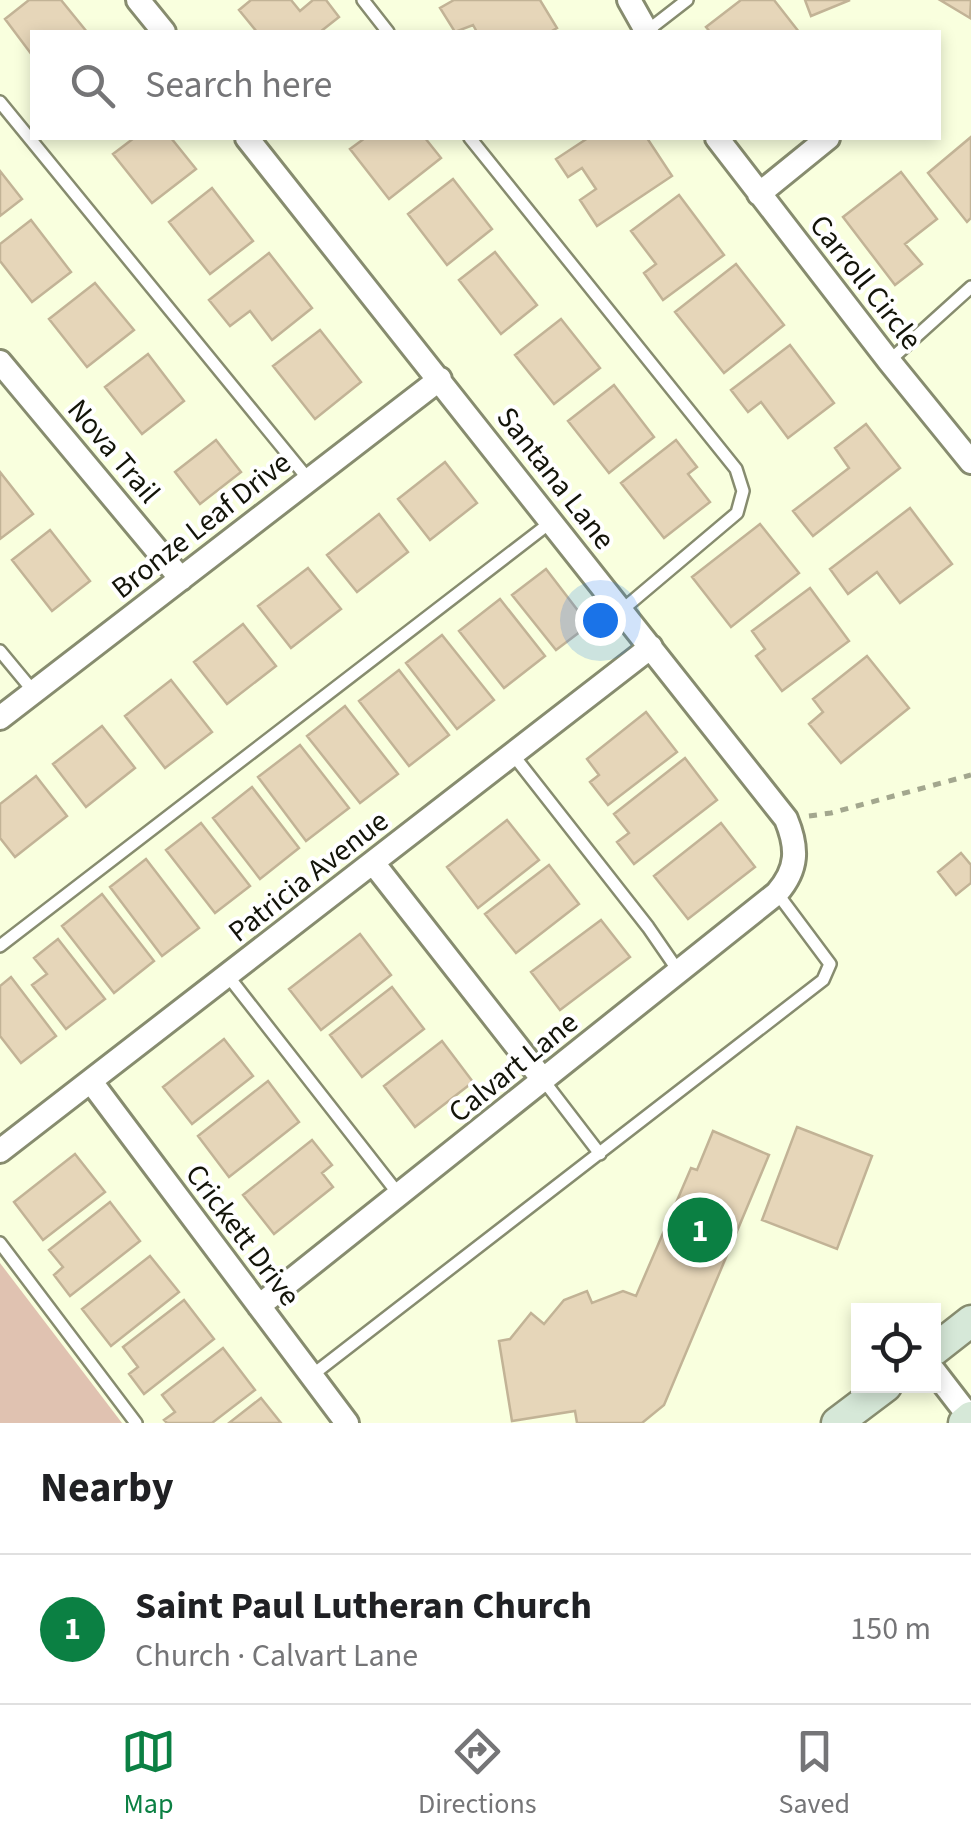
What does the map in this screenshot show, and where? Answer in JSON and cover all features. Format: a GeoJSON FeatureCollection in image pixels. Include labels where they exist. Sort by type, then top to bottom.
{"type":"FeatureCollection","features":[{"type":"Feature","properties":{"kind":"main road"},"geometry":{"type":"LineString","coordinates":[[941,1345],[971,1321]]}},
{"type":"Feature","properties":{"kind":"main road"},"geometry":{"type":"LineString","coordinates":[[837,1423],[877,1393]]}},
{"type":"Feature","properties":{"kind":"main road"},"geometry":{"type":"LineString","coordinates":[[964,1423],[971,1418]]}},
{"type":"Feature","properties":{"kind":"street"},"geometry":{"type":"LineString","coordinates":[[138,0],[162,30]]}},
{"type":"Feature","properties":{"kind":"street"},"geometry":{"type":"LineString","coordinates":[[630,0],[646,30]]}},
{"type":"Feature","properties":{"kind":"street","name":"Santana Lane"},"geometry":{"type":"LineString","coordinates":[[250,140],[786,819],[793,836],[795,866]]}},
{"type":"Feature","properties":{"kind":"street","name":"Carroll Circle"},"geometry":{"type":"LineString","coordinates":[[718,140],[971,462]]}},
{"type":"Feature","properties":{"kind":"street"},"geometry":{"type":"LineString","coordinates":[[759,194],[826,140]]}},
{"type":"Feature","properties":{"kind":"street","name":"Nova Trail"},"geometry":{"type":"LineString","coordinates":[[0,362],[181,578]]}},
{"type":"Feature","properties":{"kind":"street","name":"Bronze Leaf Drive"},"geometry":{"type":"LineString","coordinates":[[0,718],[440,379]]}},
{"type":"Feature","properties":{"kind":"street","name":"Patricia Avenue"},"geometry":{"type":"LineString","coordinates":[[0,1151],[652,647]]}},
{"type":"Feature","properties":{"kind":"street"},"geometry":{"type":"LineString","coordinates":[[374,864],[544,1081]]}},
{"type":"Feature","properties":{"kind":"street","name":"Calvart Lane"},"geometry":{"type":"LineString","coordinates":[[260,1306],[777,894],[795,866]]}},
{"type":"Feature","properties":{"kind":"street","name":"Crickett Drive"},"geometry":{"type":"LineString","coordinates":[[92,1082],[347,1423]]}},
{"type":"Feature","properties":{"kind":"street"},"geometry":{"type":"LineString","coordinates":[[941,1380],[971,1418]]}},
{"type":"Feature","properties":{"kind":"lane"},"geometry":{"type":"LineString","coordinates":[[363,0],[386,30]]}},
{"type":"Feature","properties":{"kind":"lane"},"geometry":{"type":"LineString","coordinates":[[650,30],[687,0]]}},
{"type":"Feature","properties":{"kind":"lane"},"geometry":{"type":"LineString","coordinates":[[0,102],[30,139]]}},
{"type":"Feature","properties":{"kind":"lane"},"geometry":{"type":"LineString","coordinates":[[31,140],[309,480]]}},
{"type":"Feature","properties":{"kind":"lane"},"geometry":{"type":"LineString","coordinates":[[472,140],[736,469],[743,491],[736,513],[622,610]]}},
{"type":"Feature","properties":{"kind":"lane"},"geometry":{"type":"LineString","coordinates":[[889,361],[971,287]]}},
{"type":"Feature","properties":{"kind":"lane"},"geometry":{"type":"LineString","coordinates":[[0,946],[552,521]]}},
{"type":"Feature","properties":{"kind":"lane"},"geometry":{"type":"LineString","coordinates":[[0,650],[34,692]]}},
{"type":"Feature","properties":{"kind":"lane"},"geometry":{"type":"LineString","coordinates":[[514,756],[679,972]]}},
{"type":"Feature","properties":{"kind":"lane"},"geometry":{"type":"LineString","coordinates":[[311,1376],[823,980],[830,964],[777,894]]}},
{"type":"Feature","properties":{"kind":"lane"},"geometry":{"type":"LineString","coordinates":[[228,976],[400,1196]]}},
{"type":"Feature","properties":{"kind":"lane"},"geometry":{"type":"LineString","coordinates":[[544,1081],[600,1154]]}},
{"type":"Feature","properties":{"kind":"lane"},"geometry":{"type":"LineString","coordinates":[[0,1243],[136,1423]]}},
{"type":"Feature","properties":{"kind":"path"},"geometry":{"type":"LineString","coordinates":[[786,819],[830,813],[971,775]]}},
{"type":"Feature","properties":{"kind":"shaded area"},"geometry":{"type":"Polygon","coordinates":[[[0,1263],[122,1423],[0,1423],[0,1263]]]}},
{"type":"Feature","properties":{"kind":"building"},"geometry":{"type":"Polygon","coordinates":[[[29,0],[61,0],[85,30],[30,30],[30,52],[5,19],[29,0]]]}},
{"type":"Feature","properties":{"kind":"building"},"geometry":{"type":"Polygon","coordinates":[[[251,0],[291,0],[300,11],[313,0],[326,0],[339,17],[323,30],[255,30],[239,10],[251,0]]]}},
{"type":"Feature","properties":{"kind":"building"},"geometry":{"type":"Polygon","coordinates":[[[454,0],[540,0],[557,28],[476,30],[473,25],[454,30],[440,8],[454,0]]]}},
{"type":"Feature","properties":{"kind":"building"},"geometry":{"type":"Polygon","coordinates":[[[741,0],[774,0],[797,30],[708,30],[706,27],[741,0]]]}},
{"type":"Feature","properties":{"kind":"building"},"geometry":{"type":"Polygon","coordinates":[[[805,0],[850,0],[811,16],[805,0]]]}},
{"type":"Feature","properties":{"kind":"building"},"geometry":{"type":"Polygon","coordinates":[[[940,0],[971,0],[970,18],[940,0]]]}},
{"type":"Feature","properties":{"kind":"building"},"geometry":{"type":"Polygon","coordinates":[[[971,137],[971,218],[967,222],[928,173],[971,137]]]}},
{"type":"Feature","properties":{"kind":"building"},"geometry":{"type":"Polygon","coordinates":[[[131,140],[173,140],[196,169],[152,203],[113,154],[131,140]]]}},
{"type":"Feature","properties":{"kind":"building"},"geometry":{"type":"Polygon","coordinates":[[[362,140],[427,140],[441,158],[389,199],[350,149],[362,140]]]}},
{"type":"Feature","properties":{"kind":"building"},"geometry":{"type":"Polygon","coordinates":[[[585,140],[648,140],[672,176],[597,226],[580,200],[596,189],[582,168],[568,177],[556,159],[585,140]]]}},
{"type":"Feature","properties":{"kind":"building"},"geometry":{"type":"Polygon","coordinates":[[[0,171],[22,199],[0,216],[0,171]]]}},
{"type":"Feature","properties":{"kind":"building"},"geometry":{"type":"Polygon","coordinates":[[[901,172],[937,219],[905,244],[922,264],[895,285],[843,217],[901,172]]]}},
{"type":"Feature","properties":{"kind":"building"},"geometry":{"type":"Polygon","coordinates":[[[453,179],[492,229],[447,265],[408,214],[453,179]]]}},
{"type":"Feature","properties":{"kind":"building"},"geometry":{"type":"Polygon","coordinates":[[[212,188],[253,241],[210,274],[169,222],[212,188]]]}},
{"type":"Feature","properties":{"kind":"building"},"geometry":{"type":"Polygon","coordinates":[[[679,195],[724,255],[663,300],[644,273],[656,264],[631,231],[679,195]]]}},
{"type":"Feature","properties":{"kind":"building"},"geometry":{"type":"Polygon","coordinates":[[[31,220],[71,272],[32,302],[0,261],[0,244],[31,220]]]}},
{"type":"Feature","properties":{"kind":"building"},"geometry":{"type":"Polygon","coordinates":[[[495,252],[537,305],[501,334],[459,280],[495,252]]]}},
{"type":"Feature","properties":{"kind":"building"},"geometry":{"type":"Polygon","coordinates":[[[269,253],[312,308],[272,340],[250,311],[230,326],[209,300],[269,253]]]}},
{"type":"Feature","properties":{"kind":"building"},"geometry":{"type":"Polygon","coordinates":[[[736,264],[784,325],[724,373],[675,312],[736,264]]]}},
{"type":"Feature","properties":{"kind":"building"},"geometry":{"type":"Polygon","coordinates":[[[95,283],[134,330],[87,367],[49,319],[95,283]]]}},
{"type":"Feature","properties":{"kind":"building"},"geometry":{"type":"Polygon","coordinates":[[[561,319],[600,368],[554,404],[515,355],[561,319]]]}},
{"type":"Feature","properties":{"kind":"building"},"geometry":{"type":"Polygon","coordinates":[[[320,330],[361,382],[315,419],[273,366],[320,330]]]}},
{"type":"Feature","properties":{"kind":"building"},"geometry":{"type":"Polygon","coordinates":[[[790,345],[834,403],[788,438],[761,402],[748,412],[731,390],[790,345]]]}},
{"type":"Feature","properties":{"kind":"building"},"geometry":{"type":"Polygon","coordinates":[[[148,354],[184,401],[142,434],[105,387],[148,354]]]}},
{"type":"Feature","properties":{"kind":"building"},"geometry":{"type":"Polygon","coordinates":[[[614,385],[654,437],[609,473],[568,421],[614,385]]]}},
{"type":"Feature","properties":{"kind":"building"},"geometry":{"type":"Polygon","coordinates":[[[866,424],[900,468],[813,536],[793,511],[849,468],[835,448],[866,424]]]}},
{"type":"Feature","properties":{"kind":"building"},"geometry":{"type":"Polygon","coordinates":[[[216,440],[241,472],[200,504],[175,472],[216,440]]]}},
{"type":"Feature","properties":{"kind":"building"},"geometry":{"type":"Polygon","coordinates":[[[676,440],[697,467],[688,474],[710,502],[664,538],[621,483],[676,440]]]}},
{"type":"Feature","properties":{"kind":"building"},"geometry":{"type":"Polygon","coordinates":[[[445,462],[477,503],[430,540],[398,499],[445,462]]]}},
{"type":"Feature","properties":{"kind":"building"},"geometry":{"type":"Polygon","coordinates":[[[0,472],[33,514],[0,539],[0,472]]]}},
{"type":"Feature","properties":{"kind":"building"},"geometry":{"type":"Polygon","coordinates":[[[910,508],[952,564],[900,603],[877,572],[848,594],[830,569],[910,508]]]}},
{"type":"Feature","properties":{"kind":"building"},"geometry":{"type":"Polygon","coordinates":[[[379,514],[408,552],[357,592],[327,555],[379,514]]]}},
{"type":"Feature","properties":{"kind":"building"},"geometry":{"type":"Polygon","coordinates":[[[760,524],[799,573],[731,627],[692,577],[760,524]]]}},
{"type":"Feature","properties":{"kind":"building"},"geometry":{"type":"Polygon","coordinates":[[[50,530],[90,581],[52,611],[12,560],[50,530]]]}},
{"type":"Feature","properties":{"kind":"building"},"geometry":{"type":"Polygon","coordinates":[[[308,568],[341,609],[291,648],[258,606],[308,568]]]}},
{"type":"Feature","properties":{"kind":"building"},"geometry":{"type":"Polygon","coordinates":[[[546,569],[589,625],[556,650],[512,595],[546,569]]]}},
{"type":"Feature","properties":{"kind":"building"},"geometry":{"type":"Polygon","coordinates":[[[810,588],[849,641],[782,691],[756,656],[765,649],[752,631],[810,588]]]}},
{"type":"Feature","properties":{"kind":"building"},"geometry":{"type":"Polygon","coordinates":[[[500,599],[545,656],[504,688],[459,631],[500,599]]]}},
{"type":"Feature","properties":{"kind":"building"},"geometry":{"type":"Polygon","coordinates":[[[243,624],[276,666],[227,704],[194,662],[243,624]]]}},
{"type":"Feature","properties":{"kind":"building"},"geometry":{"type":"Polygon","coordinates":[[[442,635],[494,700],[457,729],[406,663],[442,635]]]}},
{"type":"Feature","properties":{"kind":"building"},"geometry":{"type":"Polygon","coordinates":[[[867,656],[909,708],[841,763],[809,724],[823,712],[813,699],[867,656]]]}},
{"type":"Feature","properties":{"kind":"building"},"geometry":{"type":"Polygon","coordinates":[[[399,670],[449,735],[409,766],[359,701],[399,670]]]}},
{"type":"Feature","properties":{"kind":"building"},"geometry":{"type":"Polygon","coordinates":[[[171,680],[212,732],[165,768],[125,716],[171,680]]]}},
{"type":"Feature","properties":{"kind":"building"},"geometry":{"type":"Polygon","coordinates":[[[345,706],[398,774],[360,803],[307,736],[345,706]]]}},
{"type":"Feature","properties":{"kind":"building"},"geometry":{"type":"Polygon","coordinates":[[[646,712],[677,752],[608,805],[590,782],[599,775],[587,759],[646,712]]]}},
{"type":"Feature","properties":{"kind":"building"},"geometry":{"type":"Polygon","coordinates":[[[102,726],[135,768],[86,807],[53,764],[102,726]]]}},
{"type":"Feature","properties":{"kind":"building"},"geometry":{"type":"Polygon","coordinates":[[[300,745],[349,808],[306,841],[258,777],[300,745]]]}},
{"type":"Feature","properties":{"kind":"building"},"geometry":{"type":"Polygon","coordinates":[[[685,758],[717,800],[634,864],[617,842],[629,833],[614,814],[685,758]]]}},
{"type":"Feature","properties":{"kind":"building"},"geometry":{"type":"Polygon","coordinates":[[[36,776],[67,816],[15,857],[0,838],[0,804],[36,776]]]}},
{"type":"Feature","properties":{"kind":"building"},"geometry":{"type":"Polygon","coordinates":[[[252,787],[299,848],[260,879],[213,818],[252,787]]]}},
{"type":"Feature","properties":{"kind":"building"},"geometry":{"type":"Polygon","coordinates":[[[507,820],[539,860],[478,908],[447,867],[507,820]]]}},
{"type":"Feature","properties":{"kind":"building"},"geometry":{"type":"Polygon","coordinates":[[[201,823],[250,886],[215,913],[166,850],[201,823]]]}},
{"type":"Feature","properties":{"kind":"building"},"geometry":{"type":"Polygon","coordinates":[[[721,823],[755,867],[688,919],[654,876],[721,823]]]}},
{"type":"Feature","properties":{"kind":"building"},"geometry":{"type":"Polygon","coordinates":[[[961,853],[971,865],[971,883],[956,895],[938,872],[961,853]]]}},
{"type":"Feature","properties":{"kind":"building"},"geometry":{"type":"Polygon","coordinates":[[[146,859],[199,928],[162,956],[110,887],[146,859]]]}},
{"type":"Feature","properties":{"kind":"building"},"geometry":{"type":"Polygon","coordinates":[[[549,865],[579,904],[516,953],[485,914],[549,865]]]}},
{"type":"Feature","properties":{"kind":"building"},"geometry":{"type":"Polygon","coordinates":[[[102,894],[154,961],[114,993],[62,926],[102,894]]]}},
{"type":"Feature","properties":{"kind":"building"},"geometry":{"type":"Polygon","coordinates":[[[601,920],[630,957],[560,1010],[531,972],[601,920]]]}},
{"type":"Feature","properties":{"kind":"building"},"geometry":{"type":"Polygon","coordinates":[[[360,934],[391,975],[321,1030],[289,989],[360,934]]]}},
{"type":"Feature","properties":{"kind":"building"},"geometry":{"type":"Polygon","coordinates":[[[58,939],[105,999],[66,1029],[32,985],[47,974],[34,958],[58,939]]]}},
{"type":"Feature","properties":{"kind":"building"},"geometry":{"type":"Polygon","coordinates":[[[11,977],[56,1036],[21,1063],[0,1036],[0,986],[11,977]]]}},
{"type":"Feature","properties":{"kind":"building"},"geometry":{"type":"Polygon","coordinates":[[[392,987],[424,1029],[362,1077],[330,1035],[392,987]]]}},
{"type":"Feature","properties":{"kind":"building"},"geometry":{"type":"Polygon","coordinates":[[[224,1039],[253,1076],[192,1124],[163,1087],[224,1039]]]}},
{"type":"Feature","properties":{"kind":"building"},"geometry":{"type":"Polygon","coordinates":[[[442,1041],[473,1082],[415,1127],[384,1086],[442,1041]]]}},
{"type":"Feature","properties":{"kind":"building"},"geometry":{"type":"Polygon","coordinates":[[[268,1081],[299,1122],[229,1177],[198,1136],[268,1081]]]}},
{"type":"Feature","properties":{"kind":"building"},"geometry":{"type":"Polygon","coordinates":[[[797,1127],[872,1156],[837,1249],[762,1220],[797,1127]]]}},
{"type":"Feature","properties":{"kind":"building"},"geometry":{"type":"Polygon","coordinates":[[[713,1131],[769,1155],[664,1405],[642,1423],[577,1423],[575,1411],[512,1421],[499,1341],[510,1339],[531,1313],[544,1324],[564,1300],[587,1291],[592,1303],[623,1291],[636,1296],[691,1168],[697,1170],[713,1131]]]}},
{"type":"Feature","properties":{"kind":"building"},"geometry":{"type":"Polygon","coordinates":[[[312,1140],[332,1165],[322,1173],[333,1187],[274,1234],[243,1195],[312,1140]]]}},
{"type":"Feature","properties":{"kind":"building"},"geometry":{"type":"Polygon","coordinates":[[[75,1154],[105,1192],[43,1240],[14,1202],[75,1154]]]}},
{"type":"Feature","properties":{"kind":"building"},"geometry":{"type":"Polygon","coordinates":[[[110,1202],[140,1241],[70,1296],[54,1275],[63,1267],[49,1250],[110,1202]]]}},
{"type":"Feature","properties":{"kind":"building"},"geometry":{"type":"Polygon","coordinates":[[[150,1256],[179,1292],[111,1346],[82,1309],[150,1256]]]}},
{"type":"Feature","properties":{"kind":"building"},"geometry":{"type":"Polygon","coordinates":[[[184,1300],[214,1339],[144,1394],[129,1374],[138,1367],[123,1347],[184,1300]]]}},
{"type":"Feature","properties":{"kind":"building"},"geometry":{"type":"Polygon","coordinates":[[[223,1348],[255,1390],[212,1423],[167,1423],[164,1420],[175,1412],[162,1395],[223,1348]]]}},
{"type":"Feature","properties":{"kind":"building"},"geometry":{"type":"Polygon","coordinates":[[[261,1398],[281,1423],[229,1423],[261,1398]]]}},
{"type":"Feature","properties":{"kind":"place","name":"Saint Paul Lutheran Church"},"geometry":{"type":"Point","coordinates":[700,1230]}}]}
